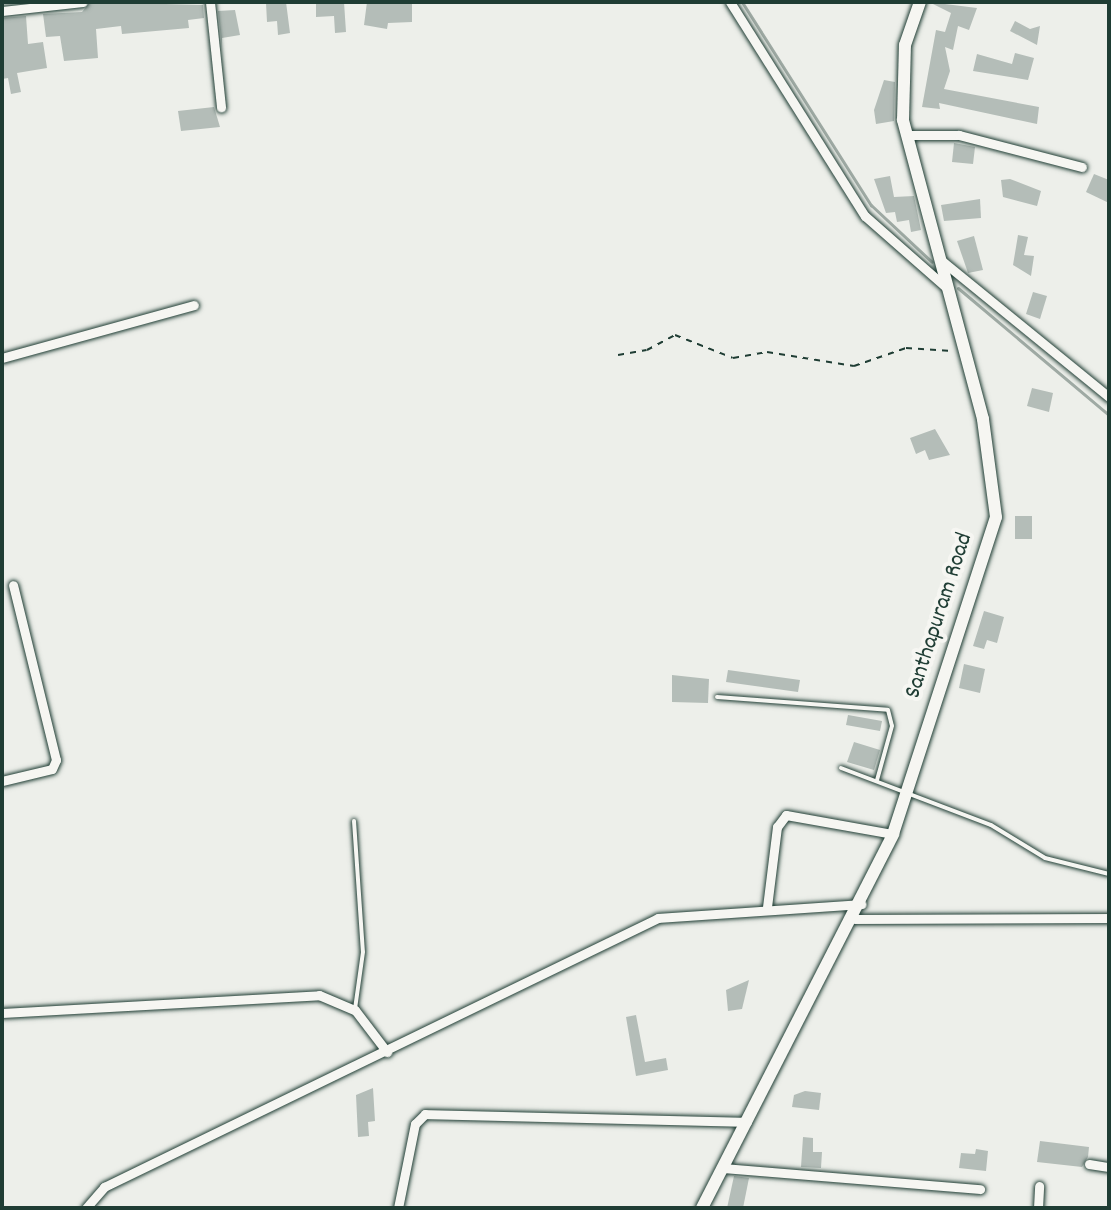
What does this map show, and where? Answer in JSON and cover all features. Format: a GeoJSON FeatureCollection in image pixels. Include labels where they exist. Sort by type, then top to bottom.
{"type":"FeatureCollection","features":[{"type":"Feature","properties":{"kind":"main road","name":"Santhapuram Road"},"geometry":{"type":"LineString","coordinates":[[702,1208],[859,911],[893,834],[909,794],[996,517],[983,419],[906,135],[901,80],[920,2]]}},
{"type":"Feature","properties":{"kind":"street"},"geometry":{"type":"LineString","coordinates":[[2,11],[24,6],[83,2]]}},
{"type":"Feature","properties":{"kind":"street"},"geometry":{"type":"LineString","coordinates":[[210,2],[221,107]]}},
{"type":"Feature","properties":{"kind":"street"},"geometry":{"type":"LineString","coordinates":[[730,2],[865,216],[948,289]]}},
{"type":"Feature","properties":{"kind":"street"},"geometry":{"type":"LineString","coordinates":[[906,135],[959,135],[1082,167]]}},
{"type":"Feature","properties":{"kind":"street"},"geometry":{"type":"LineString","coordinates":[[937,257],[1109,397]]}},
{"type":"Feature","properties":{"kind":"street"},"geometry":{"type":"LineString","coordinates":[[2,358],[194,305]]}},
{"type":"Feature","properties":{"kind":"street"},"geometry":{"type":"LineString","coordinates":[[2,781],[52,769],[56,760],[13,585]]}},
{"type":"Feature","properties":{"kind":"street"},"geometry":{"type":"LineString","coordinates":[[767,907],[777,827],[786,815],[893,834]]}},
{"type":"Feature","properties":{"kind":"street"},"geometry":{"type":"LineString","coordinates":[[86,1208],[104,1187],[658,918],[767,907],[1109,918]]}},
{"type":"Feature","properties":{"kind":"street"},"geometry":{"type":"LineString","coordinates":[[2,1013],[319,995],[355,1010],[387,1052]]}},
{"type":"Feature","properties":{"kind":"street"},"geometry":{"type":"LineString","coordinates":[[398,1208],[415,1124],[425,1114],[747,1122]]}},
{"type":"Feature","properties":{"kind":"street"},"geometry":{"type":"LineString","coordinates":[[1089,1164],[1109,1167]]}},
{"type":"Feature","properties":{"kind":"street"},"geometry":{"type":"LineString","coordinates":[[723,1168],[980,1189]]}},
{"type":"Feature","properties":{"kind":"street"},"geometry":{"type":"LineString","coordinates":[[1038,1208],[1039,1186]]}},
{"type":"Feature","properties":{"kind":"lane"},"geometry":{"type":"LineString","coordinates":[[717,697],[888,710],[892,726],[876,780]]}},
{"type":"Feature","properties":{"kind":"lane"},"geometry":{"type":"LineString","coordinates":[[841,768],[991,825],[1045,858],[1109,874]]}},
{"type":"Feature","properties":{"kind":"lane"},"geometry":{"type":"LineString","coordinates":[[354,821],[363,952],[355,1010]]}},
{"type":"Feature","properties":{"kind":"path"},"geometry":{"type":"LineString","coordinates":[[618,355],[647,350],[675,335],[733,358],[767,352],[854,366],[906,348],[964,350]]}},
{"type":"Feature","properties":{"kind":"building"},"geometry":{"type":"Polygon","coordinates":[[[90,2],[203,5],[204,18],[188,20],[189,28],[122,34],[121,26],[96,29],[98,58],[64,61],[60,36],[46,37],[43,14],[82,12],[90,2]]]}},
{"type":"Feature","properties":{"kind":"building"},"geometry":{"type":"Polygon","coordinates":[[[286,2],[290,33],[278,35],[277,21],[267,22],[266,3],[286,2]]]}},
{"type":"Feature","properties":{"kind":"building"},"geometry":{"type":"Polygon","coordinates":[[[316,2],[344,2],[346,32],[335,33],[334,16],[316,17],[316,2]]]}},
{"type":"Feature","properties":{"kind":"building"},"geometry":{"type":"Polygon","coordinates":[[[367,2],[412,3],[412,22],[388,23],[387,29],[364,25],[367,2]]]}},
{"type":"Feature","properties":{"kind":"building"},"geometry":{"type":"Polygon","coordinates":[[[929,2],[977,8],[969,30],[958,26],[953,50],[945,47],[950,71],[944,89],[1039,107],[1037,124],[939,103],[940,109],[922,107],[936,30],[945,32],[951,13],[929,2]]]}},
{"type":"Feature","properties":{"kind":"building"},"geometry":{"type":"Polygon","coordinates":[[[235,10],[240,35],[222,38],[222,48],[218,11],[235,10]]]}},
{"type":"Feature","properties":{"kind":"building"},"geometry":{"type":"Polygon","coordinates":[[[26,16],[28,44],[43,42],[47,68],[17,73],[21,92],[11,94],[8,78],[2,79],[2,18],[26,16]]]}},
{"type":"Feature","properties":{"kind":"building"},"geometry":{"type":"Polygon","coordinates":[[[1015,21],[1030,29],[1040,26],[1037,45],[1010,31],[1015,21]]]}},
{"type":"Feature","properties":{"kind":"building"},"geometry":{"type":"Polygon","coordinates":[[[1015,53],[1034,58],[1028,80],[973,71],[977,54],[1012,64],[1015,53]]]}},
{"type":"Feature","properties":{"kind":"building"},"geometry":{"type":"Polygon","coordinates":[[[884,80],[895,82],[894,121],[876,124],[874,110],[884,80]]]}},
{"type":"Feature","properties":{"kind":"building"},"geometry":{"type":"Polygon","coordinates":[[[214,107],[220,127],[181,131],[178,111],[214,107]]]}},
{"type":"Feature","properties":{"kind":"building"},"geometry":{"type":"Polygon","coordinates":[[[954,143],[975,147],[973,164],[952,162],[954,143]]]}},
{"type":"Feature","properties":{"kind":"building"},"geometry":{"type":"Polygon","coordinates":[[[1094,174],[1109,180],[1109,203],[1086,192],[1094,174]]]}},
{"type":"Feature","properties":{"kind":"building"},"geometry":{"type":"Polygon","coordinates":[[[890,176],[894,197],[914,196],[921,230],[911,232],[909,220],[897,222],[895,212],[886,213],[874,179],[890,176]]]}},
{"type":"Feature","properties":{"kind":"building"},"geometry":{"type":"Polygon","coordinates":[[[1010,179],[1041,191],[1037,206],[1003,197],[1001,180],[1010,179]]]}},
{"type":"Feature","properties":{"kind":"building"},"geometry":{"type":"Polygon","coordinates":[[[980,199],[981,218],[944,221],[941,205],[980,199]]]}},
{"type":"Feature","properties":{"kind":"building"},"geometry":{"type":"Polygon","coordinates":[[[1018,235],[1028,237],[1024,255],[1034,256],[1031,276],[1013,265],[1018,235]]]}},
{"type":"Feature","properties":{"kind":"building"},"geometry":{"type":"Polygon","coordinates":[[[974,236],[983,270],[968,273],[957,241],[974,236]]]}},
{"type":"Feature","properties":{"kind":"building"},"geometry":{"type":"Polygon","coordinates":[[[1033,292],[1047,296],[1040,319],[1026,314],[1033,292]]]}},
{"type":"Feature","properties":{"kind":"building"},"geometry":{"type":"Polygon","coordinates":[[[1032,388],[1053,393],[1049,412],[1027,406],[1032,388]]]}},
{"type":"Feature","properties":{"kind":"building"},"geometry":{"type":"Polygon","coordinates":[[[935,429],[950,455],[929,460],[925,450],[916,454],[910,438],[935,429]]]}},
{"type":"Feature","properties":{"kind":"building"},"geometry":{"type":"Polygon","coordinates":[[[1015,516],[1032,516],[1032,539],[1015,539],[1015,516]]]}},
{"type":"Feature","properties":{"kind":"building"},"geometry":{"type":"Polygon","coordinates":[[[984,611],[1004,617],[997,643],[987,640],[984,649],[973,646],[984,611]]]}},
{"type":"Feature","properties":{"kind":"building"},"geometry":{"type":"Polygon","coordinates":[[[964,664],[985,669],[980,693],[959,688],[964,664]]]}},
{"type":"Feature","properties":{"kind":"building"},"geometry":{"type":"Polygon","coordinates":[[[728,670],[800,680],[798,692],[726,682],[728,670]]]}},
{"type":"Feature","properties":{"kind":"building"},"geometry":{"type":"Polygon","coordinates":[[[672,675],[709,679],[708,703],[672,702],[672,675]]]}},
{"type":"Feature","properties":{"kind":"building"},"geometry":{"type":"Polygon","coordinates":[[[848,715],[882,721],[880,731],[846,725],[848,715]]]}},
{"type":"Feature","properties":{"kind":"building"},"geometry":{"type":"Polygon","coordinates":[[[854,742],[880,750],[874,770],[847,762],[854,742]]]}},
{"type":"Feature","properties":{"kind":"building"},"geometry":{"type":"Polygon","coordinates":[[[749,980],[742,1009],[728,1011],[726,990],[749,980]]]}},
{"type":"Feature","properties":{"kind":"building"},"geometry":{"type":"Polygon","coordinates":[[[636,1015],[645,1062],[666,1058],[668,1070],[636,1076],[626,1017],[636,1015]]]}},
{"type":"Feature","properties":{"kind":"building"},"geometry":{"type":"Polygon","coordinates":[[[373,1088],[375,1121],[368,1122],[369,1136],[358,1137],[356,1095],[373,1088]]]}},
{"type":"Feature","properties":{"kind":"building"},"geometry":{"type":"Polygon","coordinates":[[[805,1091],[821,1093],[819,1110],[792,1107],[794,1095],[805,1091]]]}},
{"type":"Feature","properties":{"kind":"building"},"geometry":{"type":"Polygon","coordinates":[[[803,1137],[813,1138],[813,1152],[822,1152],[821,1168],[801,1167],[803,1137]]]}},
{"type":"Feature","properties":{"kind":"building"},"geometry":{"type":"Polygon","coordinates":[[[1040,1141],[1089,1147],[1088,1157],[1082,1167],[1037,1162],[1040,1141]]]}},
{"type":"Feature","properties":{"kind":"building"},"geometry":{"type":"Polygon","coordinates":[[[976,1149],[988,1151],[986,1171],[959,1168],[961,1153],[975,1154],[976,1149]]]}},
{"type":"Feature","properties":{"kind":"building"},"geometry":{"type":"Polygon","coordinates":[[[734,1176],[749,1178],[743,1208],[727,1208],[734,1176]]]}},
{"type":"Feature","properties":{"kind":"waterway"},"geometry":{"type":"LineString","coordinates":[[742,2],[871,205],[932,262]]}},
{"type":"Feature","properties":{"kind":"waterway"},"geometry":{"type":"LineString","coordinates":[[958,288],[1109,415]]}}]}
